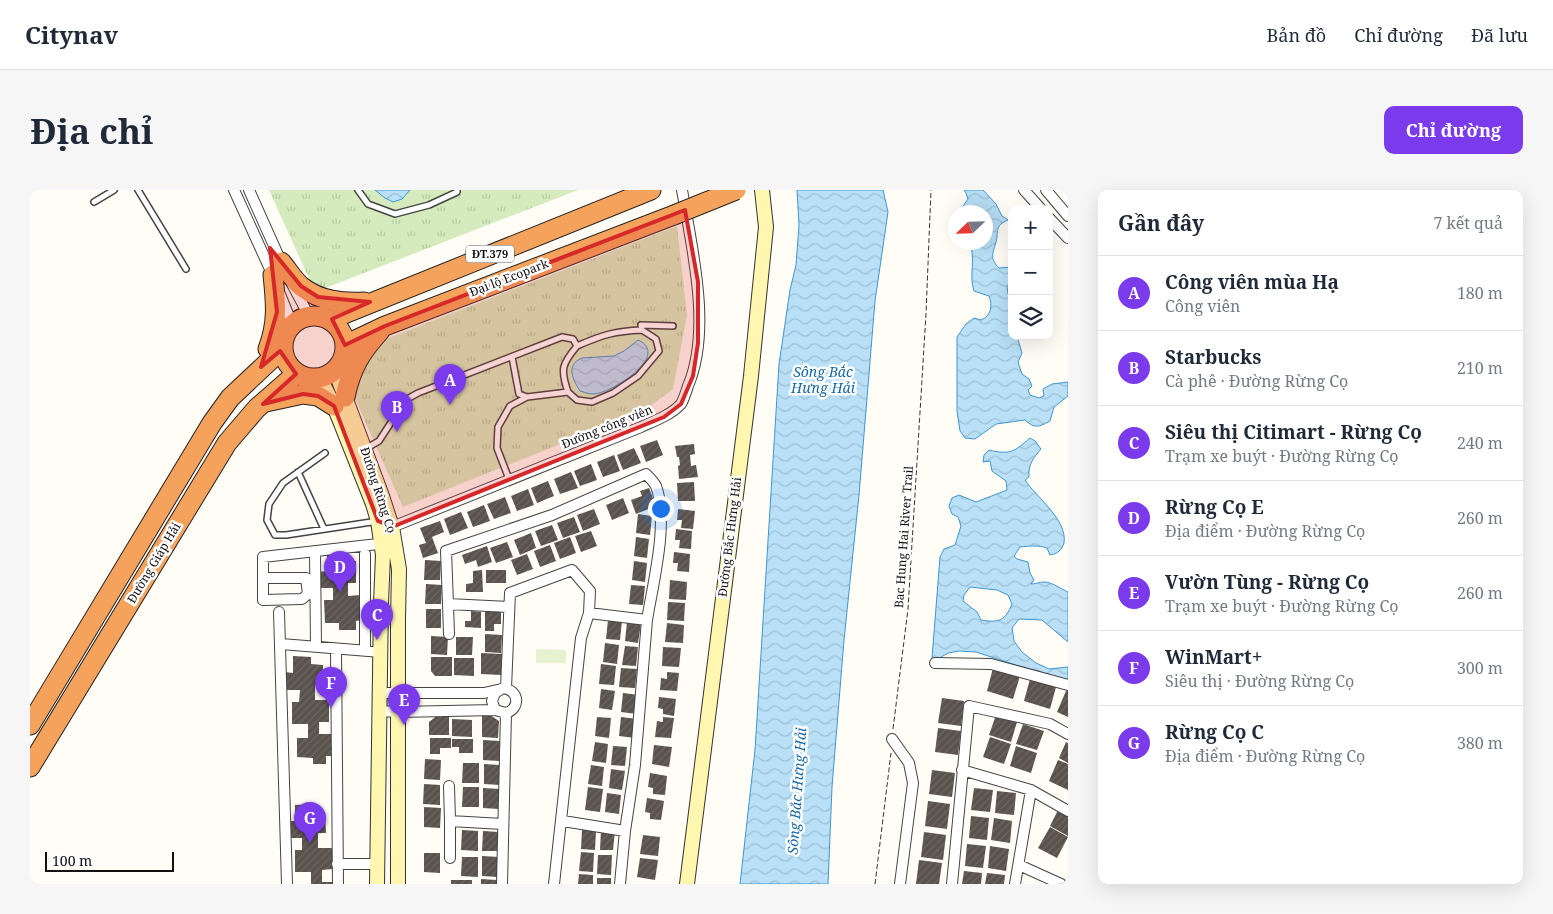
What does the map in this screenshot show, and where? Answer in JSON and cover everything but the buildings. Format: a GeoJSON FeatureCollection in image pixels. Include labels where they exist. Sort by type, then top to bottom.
{"type":"FeatureCollection","features":[{"type":"Feature","properties":{"kind":"highway","name":"ĐT.379"},"geometry":{"type":"LineString","coordinates":[[329,320],[651,190]]}},
{"type":"Feature","properties":{"kind":"highway","name":"Đại lộ Ecopark"},"geometry":{"type":"LineString","coordinates":[[345,345],[385,326],[736,190]]}},
{"type":"Feature","properties":{"kind":"highway"},"geometry":{"type":"LineString","coordinates":[[277,269],[318,297],[344,303],[370,302]]}},
{"type":"Feature","properties":{"kind":"highway"},"geometry":{"type":"LineString","coordinates":[[262,367],[274,334],[277,269]]}},
{"type":"Feature","properties":{"kind":"highway"},"geometry":{"type":"LineString","coordinates":[[316,315],[329,320],[336,324],[342,333],[345,345],[340,365],[327,374],[306,378],[296,374],[289,367],[282,349],[283,339],[288,329],[295,321],[309,316],[316,315]]}},
{"type":"Feature","properties":{"kind":"highway"},"geometry":{"type":"LineString","coordinates":[[263,404],[303,394],[340,402],[356,363],[365,348],[385,326]]}},
{"type":"Feature","properties":{"kind":"highway","name":"Đường Giáp Hải"},"geometry":{"type":"LineString","coordinates":[[30,725],[212,423],[230,398],[282,349]]}},
{"type":"Feature","properties":{"kind":"highway","name":"Đường Giáp Hải"},"geometry":{"type":"LineString","coordinates":[[32,759],[227,442],[263,404],[296,374]]}},
{"type":"Feature","properties":{"kind":"street"},"geometry":{"type":"LineString","coordinates":[[234,190],[277,269],[309,316]]}},
{"type":"Feature","properties":{"kind":"street"},"geometry":{"type":"LineString","coordinates":[[249,190],[277,269],[292,324]]}},
{"type":"Feature","properties":{"kind":"street","name":"Đường công viên"},"geometry":{"type":"LineString","coordinates":[[392,527],[642,427],[664,417],[681,404],[693,376],[698,343],[698,282],[682,190]]}},
{"type":"Feature","properties":{"kind":"street","name":"Đường Bắc Hưng Hải"},"geometry":{"type":"LineString","coordinates":[[687,884],[751,376],[766,227],[762,190]]}},
{"type":"Feature","properties":{"kind":"street"},"geometry":{"type":"LineString","coordinates":[[1046,190],[1068,216]]}},
{"type":"Feature","properties":{"kind":"street"},"geometry":{"type":"LineString","coordinates":[[1026,191],[1038,205]]}},
{"type":"Feature","properties":{"kind":"street"},"geometry":{"type":"LineString","coordinates":[[1053,222],[1068,238]]}},
{"type":"Feature","properties":{"kind":"street","name":"Đường Rừng Cọ"},"geometry":{"type":"LineString","coordinates":[[327,374],[365,449],[392,527],[383,555],[377,884]]}},
{"type":"Feature","properties":{"kind":"street","name":"Đường Rừng Cọ"},"geometry":{"type":"LineString","coordinates":[[340,402],[378,521],[399,569],[398,884]]}},
{"type":"Feature","properties":{"kind":"street"},"geometry":{"type":"LineString","coordinates":[[448,634],[446,551],[552,515],[646,474],[655,484],[659,500],[661,532],[648,620],[635,765],[625,831],[620,884]]}},
{"type":"Feature","properties":{"kind":"street"},"geometry":{"type":"LineString","coordinates":[[378,521],[392,527]]}},
{"type":"Feature","properties":{"kind":"street"},"geometry":{"type":"LineString","coordinates":[[263,578],[306,578],[308,594],[302,599],[263,600],[263,578],[263,557],[388,543]]}},
{"type":"Feature","properties":{"kind":"street"},"geometry":{"type":"LineString","coordinates":[[314,551],[316,647]]}},
{"type":"Feature","properties":{"kind":"street"},"geometry":{"type":"LineString","coordinates":[[365,554],[365,650]]}},
{"type":"Feature","properties":{"kind":"street"},"geometry":{"type":"LineString","coordinates":[[502,689],[510,593],[572,570],[590,591],[589,613],[582,638],[554,884]]}},
{"type":"Feature","properties":{"kind":"street"},"geometry":{"type":"LineString","coordinates":[[448,604],[509,607]]}},
{"type":"Feature","properties":{"kind":"street"},"geometry":{"type":"LineString","coordinates":[[280,612],[288,884]]}},
{"type":"Feature","properties":{"kind":"street"},"geometry":{"type":"LineString","coordinates":[[589,613],[648,620]]}},
{"type":"Feature","properties":{"kind":"street"},"geometry":{"type":"LineString","coordinates":[[281,644],[380,652]]}},
{"type":"Feature","properties":{"kind":"street"},"geometry":{"type":"LineString","coordinates":[[336,649],[338,884]]}},
{"type":"Feature","properties":{"kind":"street"},"geometry":{"type":"LineString","coordinates":[[935,663],[991,664],[1068,685]]}},
{"type":"Feature","properties":{"kind":"street"},"geometry":{"type":"LineString","coordinates":[[495,710],[492,701],[493,695],[502,689]]}},
{"type":"Feature","properties":{"kind":"street"},"geometry":{"type":"LineString","coordinates":[[380,693],[484,692],[502,689],[513,691],[517,701],[515,708],[506,713],[495,710],[380,711]]}},
{"type":"Feature","properties":{"kind":"street"},"geometry":{"type":"LineString","coordinates":[[952,884],[969,706],[1050,724],[1068,734]]}},
{"type":"Feature","properties":{"kind":"street"},"geometry":{"type":"LineString","coordinates":[[502,884],[506,713]]}},
{"type":"Feature","properties":{"kind":"street"},"geometry":{"type":"LineString","coordinates":[[892,739],[909,763],[913,783],[900,884]]}},
{"type":"Feature","properties":{"kind":"street"},"geometry":{"type":"LineString","coordinates":[[962,770],[1031,790],[1068,811]]}},
{"type":"Feature","properties":{"kind":"street"},"geometry":{"type":"LineString","coordinates":[[449,786],[450,858]]}},
{"type":"Feature","properties":{"kind":"street"},"geometry":{"type":"LineString","coordinates":[[1015,884],[1031,790]]}},
{"type":"Feature","properties":{"kind":"street"},"geometry":{"type":"LineString","coordinates":[[450,821],[503,824]]}},
{"type":"Feature","properties":{"kind":"street"},"geometry":{"type":"LineString","coordinates":[[562,821],[625,831]]}},
{"type":"Feature","properties":{"kind":"street"},"geometry":{"type":"LineString","coordinates":[[337,864],[378,864]]}},
{"type":"Feature","properties":{"kind":"street"},"geometry":{"type":"LineString","coordinates":[[1019,865],[1061,884]]}},
{"type":"Feature","properties":{"kind":"lane"},"geometry":{"type":"LineString","coordinates":[[94,202],[114,190]]}},
{"type":"Feature","properties":{"kind":"lane"},"geometry":{"type":"LineString","coordinates":[[138,190],[186,268]]}},
{"type":"Feature","properties":{"kind":"lane"},"geometry":{"type":"LineString","coordinates":[[358,190],[368,204],[396,214],[429,205],[457,192],[457,190]]}},
{"type":"Feature","properties":{"kind":"lane"},"geometry":{"type":"LineString","coordinates":[[642,330],[641,324],[673,326]]}},
{"type":"Feature","properties":{"kind":"lane"},"geometry":{"type":"LineString","coordinates":[[642,330],[656,339],[659,351],[638,376],[613,393],[592,402],[577,400],[568,392],[562,376],[566,360],[577,346],[601,336],[620,331],[642,330]]}},
{"type":"Feature","properties":{"kind":"lane"},"geometry":{"type":"LineString","coordinates":[[365,449],[379,441],[397,412],[409,398],[562,337],[573,339],[577,346]]}},
{"type":"Feature","properties":{"kind":"lane"},"geometry":{"type":"LineString","coordinates":[[512,357],[519,394],[527,397]]}},
{"type":"Feature","properties":{"kind":"lane"},"geometry":{"type":"LineString","coordinates":[[508,479],[496,448],[498,428],[510,406],[527,397],[568,392]]}},
{"type":"Feature","properties":{"kind":"lane"},"geometry":{"type":"LineString","coordinates":[[325,453],[283,483],[269,504],[267,520],[275,535],[378,521]]}},
{"type":"Feature","properties":{"kind":"lane"},"geometry":{"type":"LineString","coordinates":[[298,472],[324,529]]}},
{"type":"Feature","properties":{"kind":"path","name":"Bac Hung Hai River Trail"},"geometry":{"type":"LineString","coordinates":[[876,884],[908,609],[931,190]]}},
{"type":"Feature","properties":{"kind":"highlighted area"},"geometry":{"type":"Polygon","coordinates":[[[685,210],[698,282],[698,343],[693,376],[681,404],[664,417],[392,527],[378,521],[334,406],[318,396],[303,394],[263,404],[296,374],[280,351],[261,367],[277,312],[270,248],[301,286],[318,297],[370,302],[332,319],[345,345],[385,326],[685,210]]]}},
{"type":"Feature","properties":{"kind":"green space"},"geometry":{"type":"Polygon","coordinates":[[[269,190],[578,190],[315,292],[269,190]]]}},
{"type":"Feature","properties":{"kind":"green space"},"geometry":{"type":"Polygon","coordinates":[[[677,226],[687,315],[673,389],[645,410],[403,507],[352,392],[356,371],[378,342],[677,226]]]}},
{"type":"Feature","properties":{"kind":"green space"},"geometry":{"type":"Polygon","coordinates":[[[536,649],[566,650],[566,663],[536,663],[536,649]]]}},
{"type":"Feature","properties":{"kind":"water"},"geometry":{"type":"Polygon","coordinates":[[[375,190],[410,190],[402,199],[393,202],[375,190]]]}},
{"type":"Feature","properties":{"kind":"water","name":"Sông Bắc Hưng Hải"},"geometry":{"type":"Polygon","coordinates":[[[797,190],[883,190],[888,212],[875,301],[859,495],[844,640],[832,787],[828,884],[740,884],[755,750],[779,364],[790,290],[796,265],[799,225],[797,190]]]}},
{"type":"Feature","properties":{"kind":"water"},"geometry":{"type":"Polygon","coordinates":[[[964,190],[983,190],[996,204],[1002,216],[1008,220],[1001,224],[998,229],[993,258],[999,268],[1008,267],[1008,340],[1018,340],[1022,353],[1018,362],[1022,374],[1029,379],[1032,386],[1028,390],[1030,395],[1039,398],[1044,396],[1043,389],[1052,384],[1068,382],[1068,396],[1054,407],[1050,421],[1037,426],[1025,420],[996,424],[975,439],[965,438],[960,431],[957,411],[957,337],[966,324],[974,318],[981,320],[987,316],[990,310],[989,296],[974,291],[971,250],[993,250],[993,205],[964,205],[968,199],[964,190]]]}},
{"type":"Feature","properties":{"kind":"water"},"geometry":{"type":"Polygon","coordinates":[[[638,340],[647,347],[648,355],[643,364],[634,373],[601,393],[591,394],[580,391],[572,373],[572,369],[577,361],[582,358],[614,356],[638,340]]]}},
{"type":"Feature","properties":{"kind":"water"},"geometry":{"type":"Polygon","coordinates":[[[1030,438],[1041,449],[1029,469],[1029,477],[1025,480],[1056,517],[1064,534],[1064,543],[1061,550],[1050,555],[1047,548],[1031,546],[1020,547],[1014,556],[1017,559],[1028,562],[1030,573],[1034,580],[1031,584],[1047,582],[1068,592],[1068,642],[1042,620],[1019,619],[1012,628],[1014,641],[1022,652],[1036,663],[1049,669],[1068,667],[1068,682],[976,652],[959,651],[948,653],[936,660],[932,658],[940,557],[944,549],[955,545],[961,526],[958,517],[952,514],[949,506],[952,498],[959,495],[976,502],[1007,490],[1006,481],[992,471],[990,461],[983,462],[984,455],[989,450],[1011,451],[1030,438]],[[970,587],[964,595],[963,601],[977,612],[981,620],[1001,620],[1007,614],[1012,604],[1008,595],[997,590],[970,587]]]}},
{"type":"Feature","properties":{"kind":"place","name":"Công viên mùa Hạ"},"geometry":{"type":"Point","coordinates":[450,405]}},
{"type":"Feature","properties":{"kind":"place","name":"Starbucks"},"geometry":{"type":"Point","coordinates":[397,432]}},
{"type":"Feature","properties":{"kind":"place","name":"Rừng Cọ E"},"geometry":{"type":"Point","coordinates":[340,592]}},
{"type":"Feature","properties":{"kind":"place","name":"Siêu thị Citimart - Rừng Cọ"},"geometry":{"type":"Point","coordinates":[377,640]}},
{"type":"Feature","properties":{"kind":"place","name":"WinMart+"},"geometry":{"type":"Point","coordinates":[331,708]}},
{"type":"Feature","properties":{"kind":"place","name":"Vườn Tùng - Rừng Cọ"},"geometry":{"type":"Point","coordinates":[404,725]}},
{"type":"Feature","properties":{"kind":"place","name":"Rừng Cọ C"},"geometry":{"type":"Point","coordinates":[310,843]}}]}
